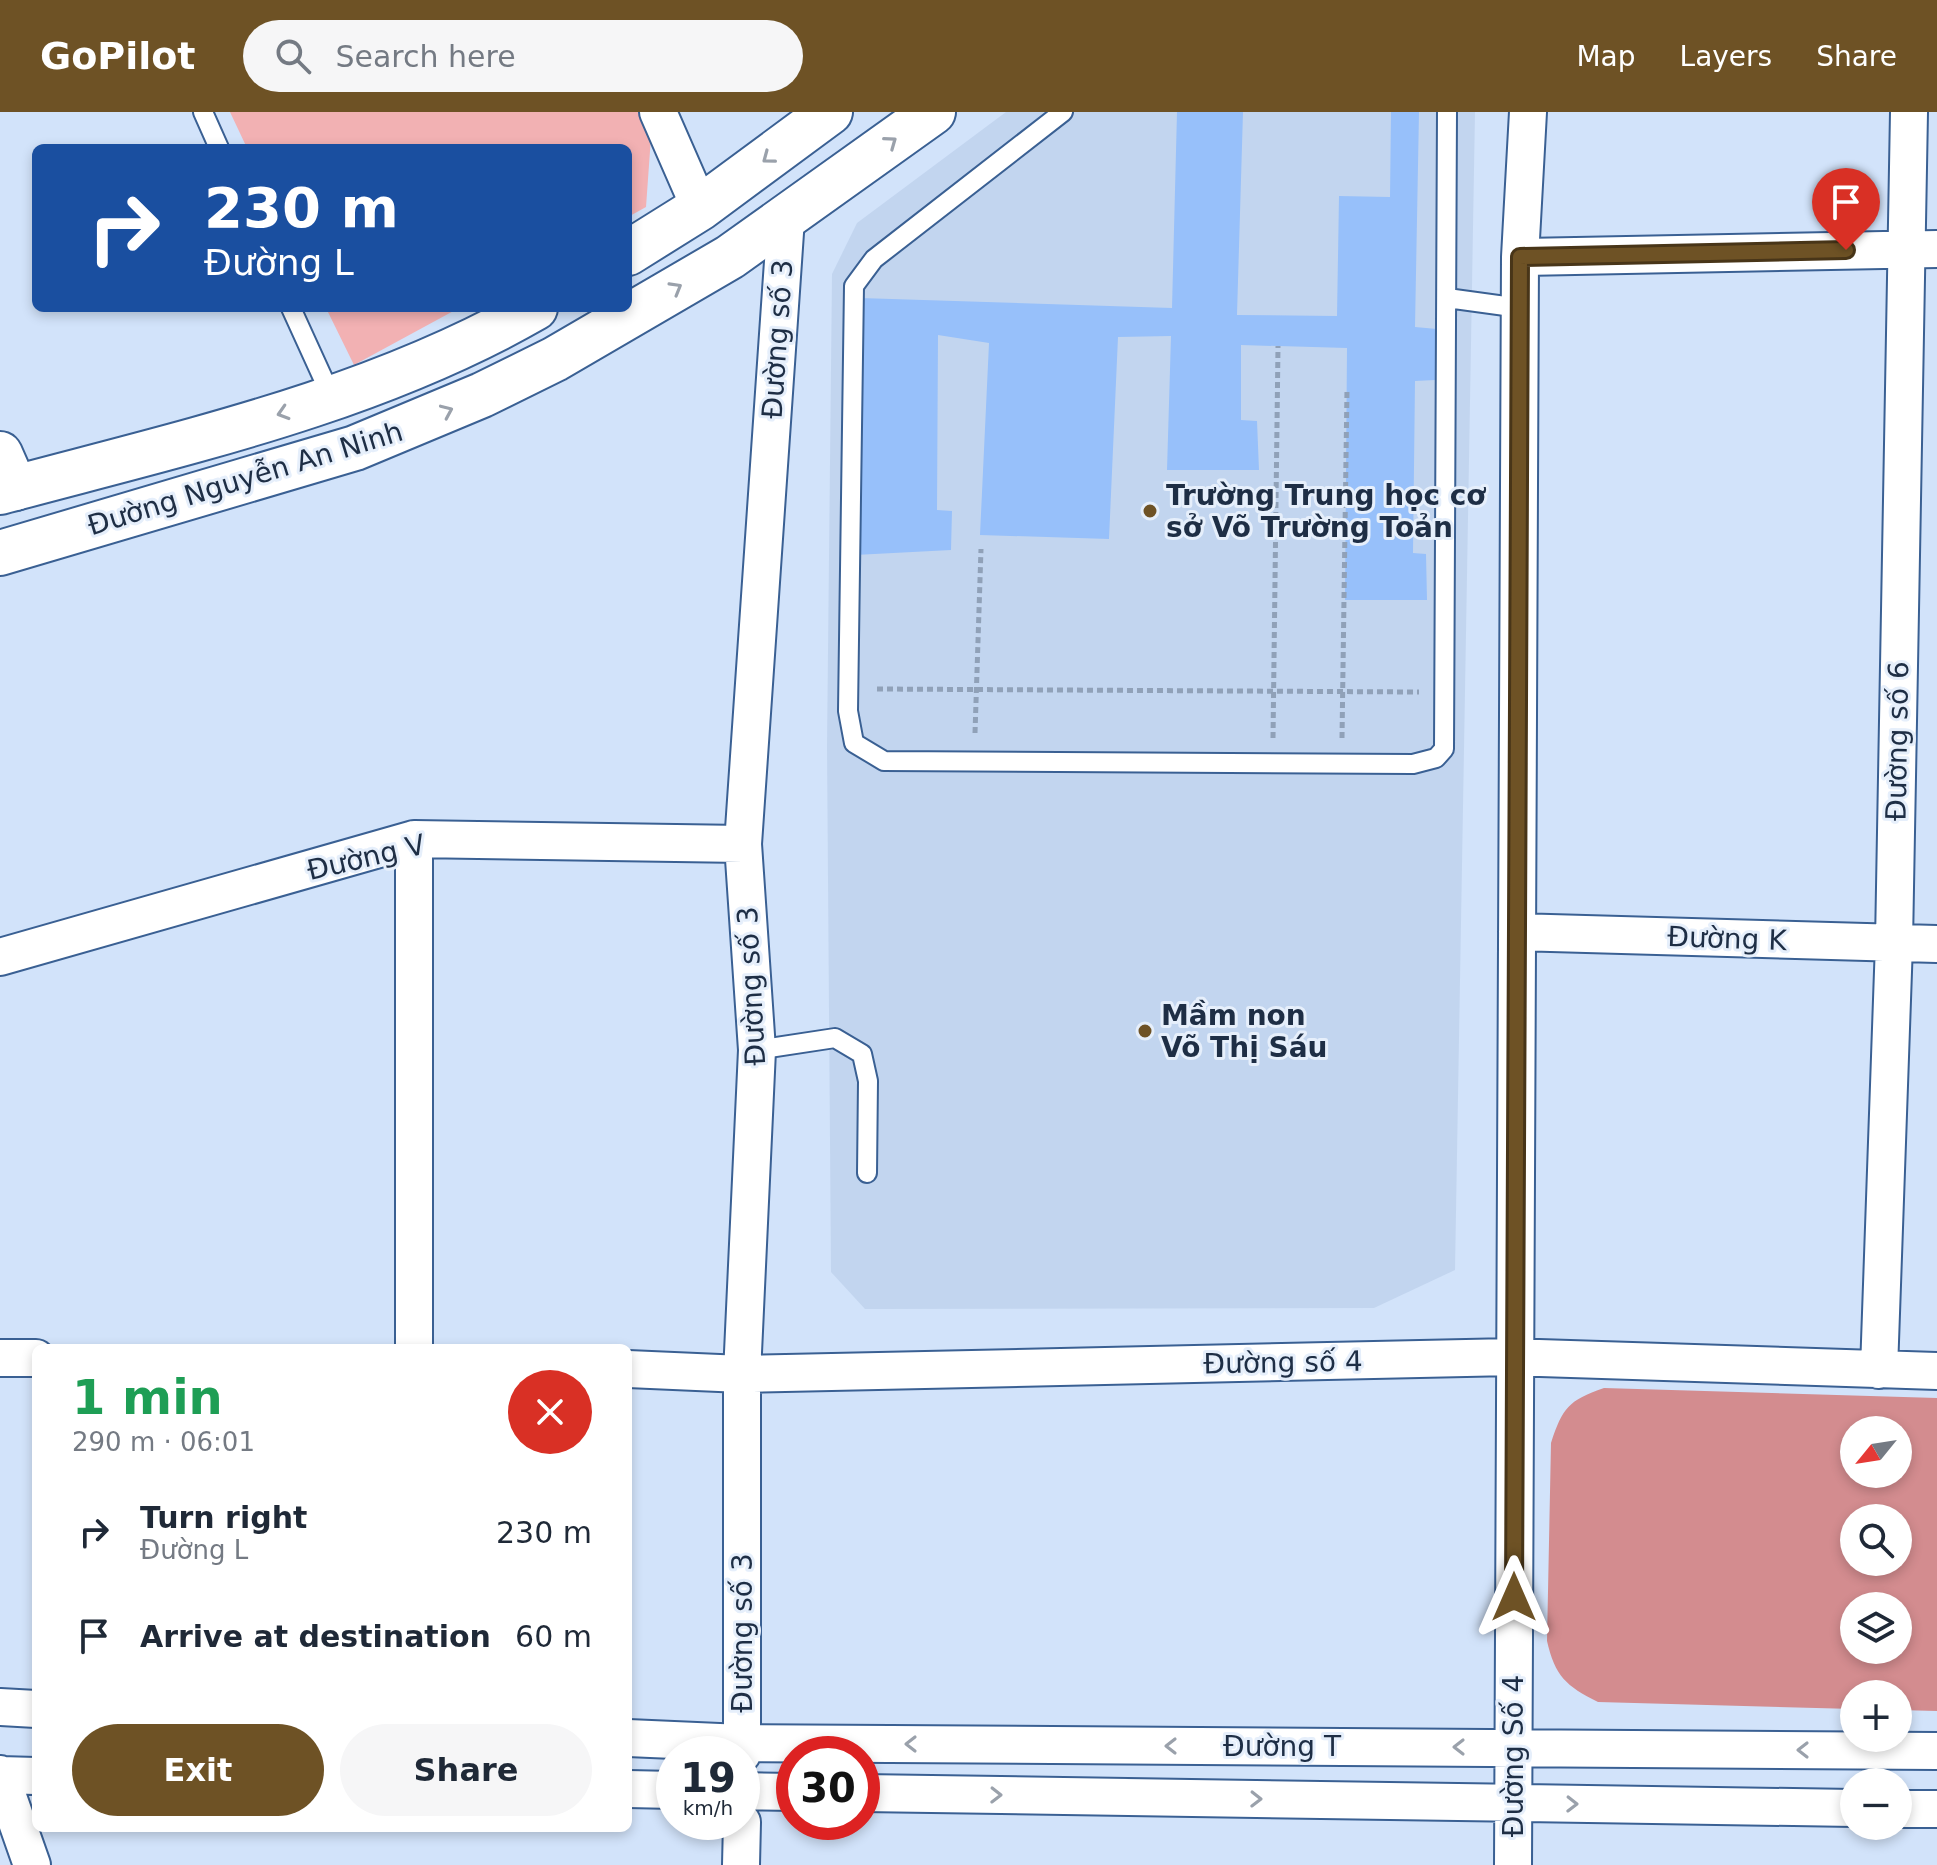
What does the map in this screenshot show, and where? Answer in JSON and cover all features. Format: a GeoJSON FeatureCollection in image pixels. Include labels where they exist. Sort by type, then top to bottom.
{"type":"FeatureCollection","features":[{"type":"Feature","properties":{"kind":"main road"},"geometry":{"type":"LineString","coordinates":[[632,250],[700,208],[830,112]]}},
{"type":"Feature","properties":{"kind":"main road","name":"Đường Nguyễn An Ninh"},"geometry":{"type":"LineString","coordinates":[[19,548],[340,453],[415,425],[555,359],[730,257],[933,112]]}},
{"type":"Feature","properties":{"kind":"main road"},"geometry":{"type":"LineString","coordinates":[[700,208],[730,257]]}},
{"type":"Feature","properties":{"kind":"main road","name":"Đường Nguyễn An Ninh"},"geometry":{"type":"LineString","coordinates":[[5,478],[332,398],[483,338],[528,312]]}},
{"type":"Feature","properties":{"kind":"main road"},"geometry":{"type":"LineString","coordinates":[[5,478],[19,548]]}},
{"type":"Feature","properties":{"kind":"street"},"geometry":{"type":"LineString","coordinates":[[658,112],[700,208]]}},
{"type":"Feature","properties":{"kind":"street","name":"Đường Số 4"},"geometry":{"type":"LineString","coordinates":[[1513,1865],[1512,1357],[1520,257],[1528,112]]}},
{"type":"Feature","properties":{"kind":"street","name":"Đường số 6"},"geometry":{"type":"LineString","coordinates":[[1879,1370],[1921,249],[1909,112]]}},
{"type":"Feature","properties":{"kind":"street","name":"Đường số 3"},"geometry":{"type":"LineString","coordinates":[[742,1736],[742,1374],[757,1050],[743,844],[786,218]]}},
{"type":"Feature","properties":{"kind":"street"},"geometry":{"type":"LineString","coordinates":[[1520,257],[1921,249]]}},
{"type":"Feature","properties":{"kind":"street"},"geometry":{"type":"LineString","coordinates":[[414,839],[414,1344]]}},
{"type":"Feature","properties":{"kind":"street","name":"Đường V"},"geometry":{"type":"LineString","coordinates":[[0,957],[414,839],[743,844]]}},
{"type":"Feature","properties":{"kind":"street","name":"Đường K"},"geometry":{"type":"LineString","coordinates":[[1517,932],[1937,944]]}},
{"type":"Feature","properties":{"kind":"street","name":"Đường số 4"},"geometry":{"type":"LineString","coordinates":[[632,1369],[742,1374],[1512,1357],[1937,1371]]}},
{"type":"Feature","properties":{"kind":"street"},"geometry":{"type":"LineString","coordinates":[[0,1358],[32,1358]]}},
{"type":"Feature","properties":{"kind":"street"},"geometry":{"type":"LineString","coordinates":[[0,1707],[32,1709]]}},
{"type":"Feature","properties":{"kind":"street","name":"Đường T"},"geometry":{"type":"LineString","coordinates":[[632,1738],[656,1741]]}},
{"type":"Feature","properties":{"kind":"street","name":"Đường T"},"geometry":{"type":"LineString","coordinates":[[760,1749],[1514,1747],[1937,1751]]}},
{"type":"Feature","properties":{"kind":"street"},"geometry":{"type":"LineString","coordinates":[[32,1776],[0,1775],[32,1865]]}},
{"type":"Feature","properties":{"kind":"street"},"geometry":{"type":"LineString","coordinates":[[632,1789],[656,1790]]}},
{"type":"Feature","properties":{"kind":"street","name":"Đường T"},"geometry":{"type":"LineString","coordinates":[[880,1793],[1840,1808]]}},
{"type":"Feature","properties":{"kind":"street"},"geometry":{"type":"LineString","coordinates":[[1912,1809],[1937,1809]]}},
{"type":"Feature","properties":{"kind":"street"},"geometry":{"type":"LineString","coordinates":[[741,1865],[742,1840]]}},
{"type":"Feature","properties":{"kind":"lane"},"geometry":{"type":"LineString","coordinates":[[203,112],[217,144]]}},
{"type":"Feature","properties":{"kind":"lane"},"geometry":{"type":"LineString","coordinates":[[1063,112],[874,259],[854,286],[848,689],[854,743],[884,761],[1413,764],[1436,758],[1444,749],[1447,693],[1447,112]]}},
{"type":"Feature","properties":{"kind":"lane"},"geometry":{"type":"LineString","coordinates":[[1447,298],[1520,308]]}},
{"type":"Feature","properties":{"kind":"lane"},"geometry":{"type":"LineString","coordinates":[[293,312],[332,398]]}},
{"type":"Feature","properties":{"kind":"lane"},"geometry":{"type":"LineString","coordinates":[[757,1050],[835,1038],[862,1054],[868,1081],[867,1173]]}},
{"type":"Feature","properties":{"kind":"path"},"geometry":{"type":"LineString","coordinates":[[1273,763],[1278,346]]}},
{"type":"Feature","properties":{"kind":"path"},"geometry":{"type":"LineString","coordinates":[[1341,763],[1345,692],[1347,389]]}},
{"type":"Feature","properties":{"kind":"path"},"geometry":{"type":"LineString","coordinates":[[975,762],[981,549]]}},
{"type":"Feature","properties":{"kind":"path"},"geometry":{"type":"LineString","coordinates":[[848,689],[1447,693]]}},
{"type":"Feature","properties":{"kind":"shaded area"},"geometry":{"type":"Polygon","coordinates":[[[230,112],[641,112],[651,137],[646,207],[632,215],[632,144],[245,144],[230,112]]]}},
{"type":"Feature","properties":{"kind":"shaded area"},"geometry":{"type":"Polygon","coordinates":[[[1006,112],[1475,112],[1455,1270],[1374,1308],[865,1309],[831,1272],[827,747],[832,274],[857,223],[1006,112]]]}},
{"type":"Feature","properties":{"kind":"shaded area"},"geometry":{"type":"Polygon","coordinates":[[[328,312],[452,312],[354,365],[328,312]]]}},
{"type":"Feature","properties":{"kind":"shaded area"},"geometry":{"type":"Polygon","coordinates":[[[1604,1388],[1937,1398],[1937,1711],[1912,1710],[1912,1680],[1840,1680],[1840,1709],[1598,1702],[1570,1685],[1558,1671],[1547,1641],[1551,1443],[1559,1421],[1575,1402],[1604,1388]]]}},
{"type":"Feature","properties":{"kind":"building"},"geometry":{"type":"Polygon","coordinates":[[[1177,112],[1243,112],[1237,315],[1337,316],[1339,196],[1390,197],[1391,112],[1419,112],[1415,327],[1437,329],[1435,380],[1415,381],[1413,553],[1426,554],[1427,600],[1345,600],[1347,348],[1241,345],[1241,420],[1257,421],[1259,470],[1167,470],[1171,336],[1118,337],[1109,539],[980,535],[989,343],[938,335],[937,510],[952,511],[951,550],[855,555],[860,298],[1172,308],[1177,112]]]}},
{"type":"Feature","properties":{"kind":"place","name":"Trường Trung học cơ sở Võ Trường Toản"},"geometry":{"type":"Point","coordinates":[1150,511]}},
{"type":"Feature","properties":{"kind":"place","name":"Mầm non Võ Thị Sáu"},"geometry":{"type":"Point","coordinates":[1145,1031]}},
{"type":"Feature","properties":{"kind":"route"},"geometry":{"type":"LineString","coordinates":[[1514,1597],[1512,1357],[1520,257],[1846,250]]}}]}
